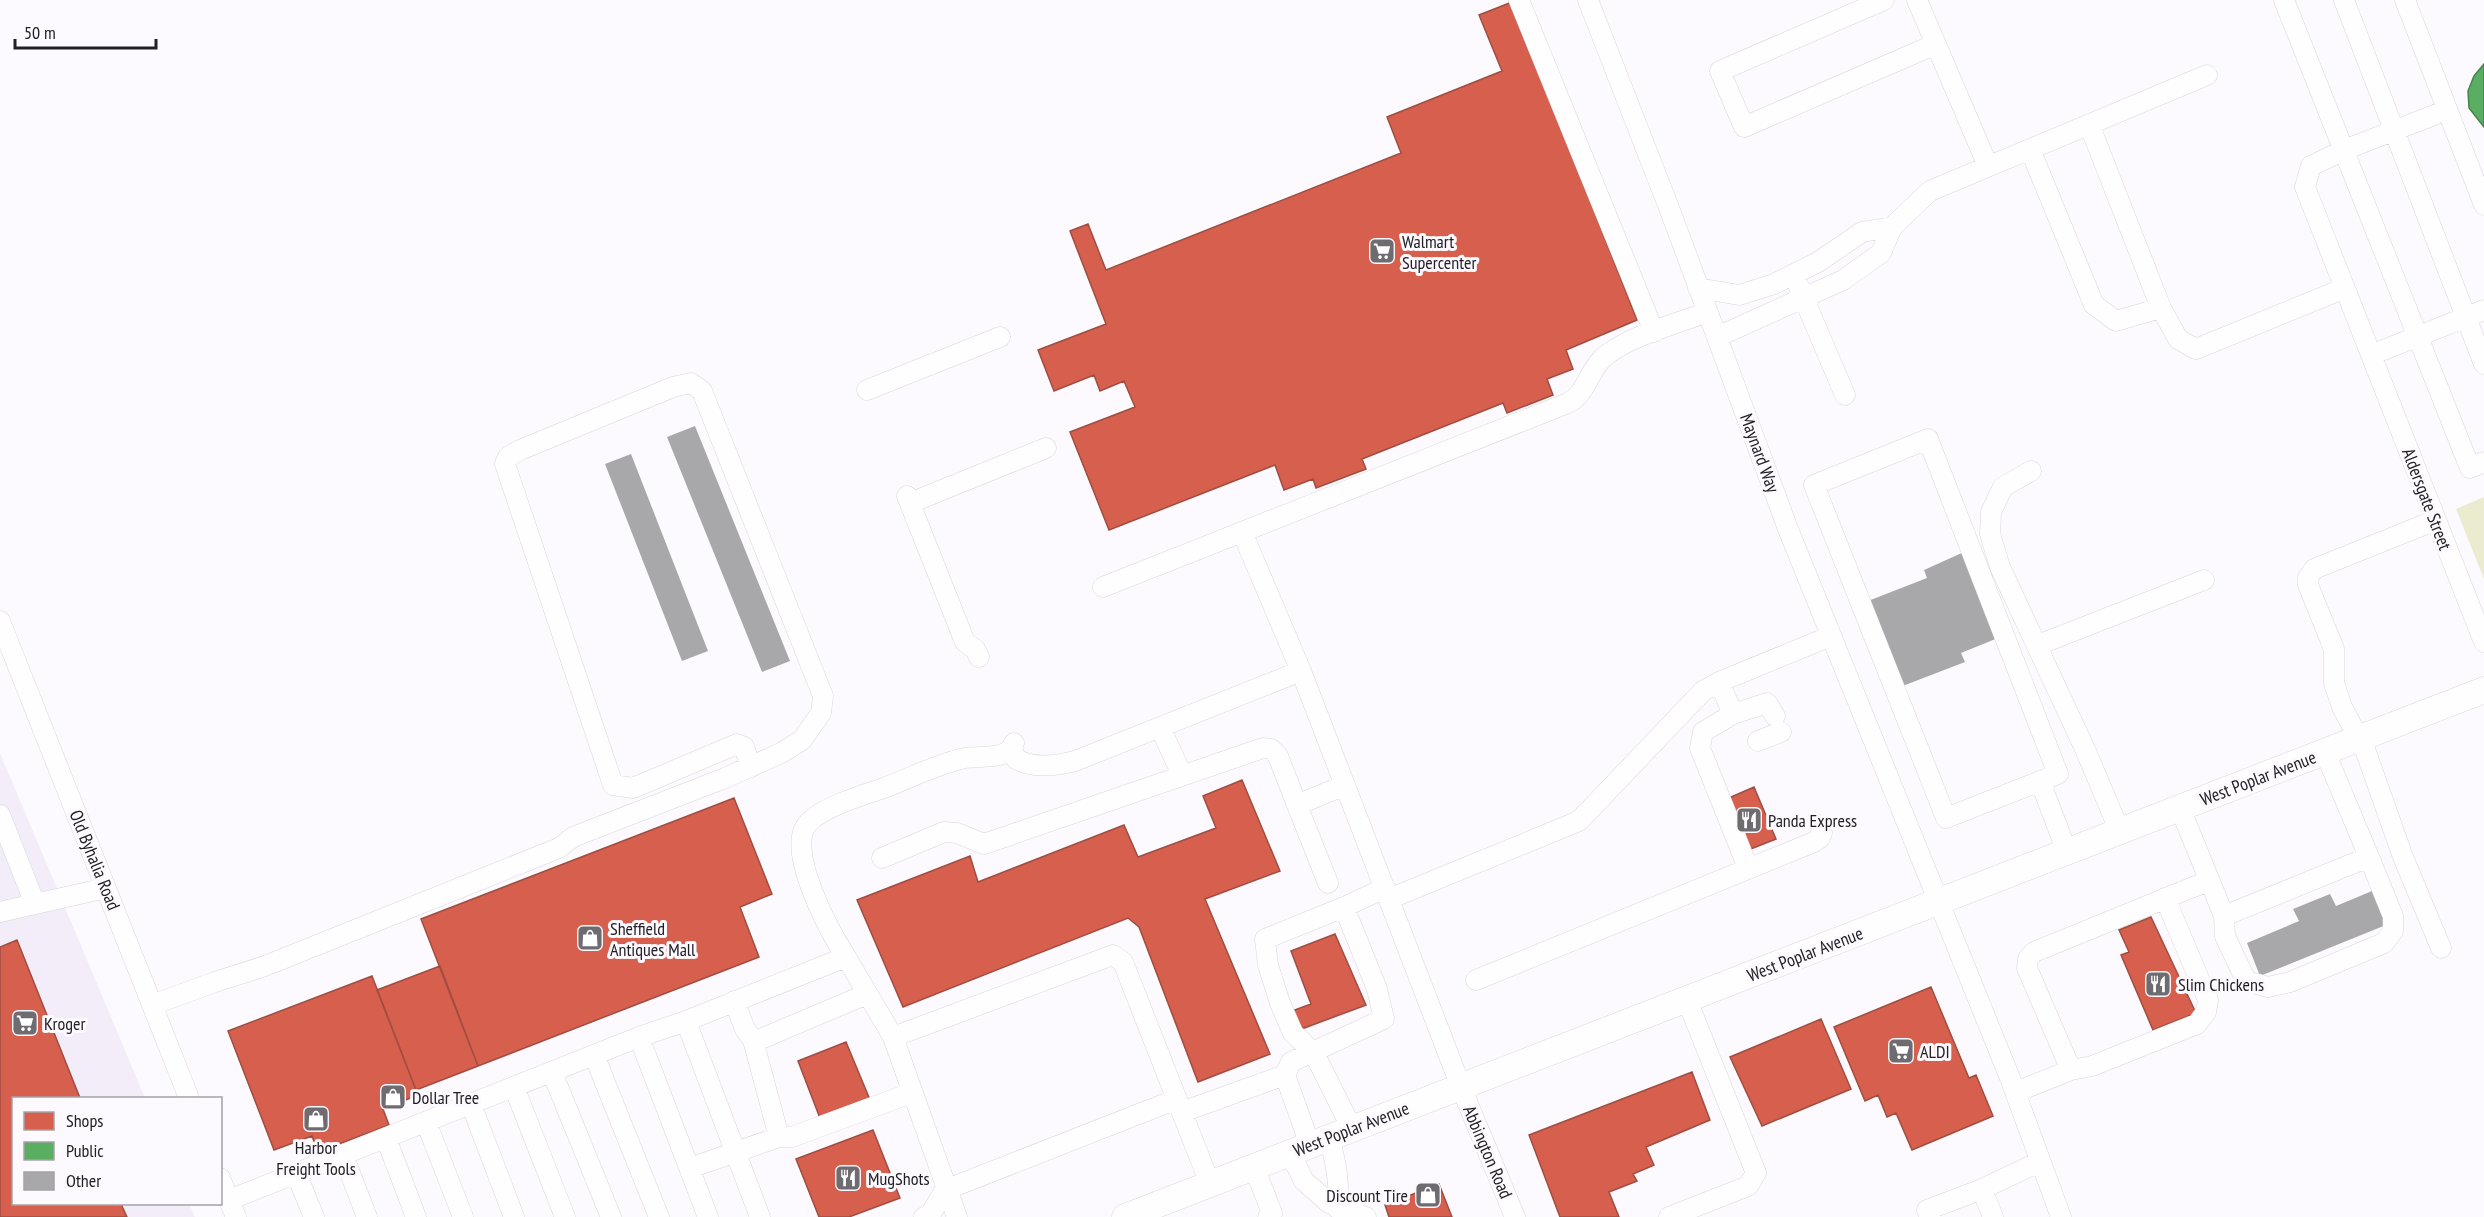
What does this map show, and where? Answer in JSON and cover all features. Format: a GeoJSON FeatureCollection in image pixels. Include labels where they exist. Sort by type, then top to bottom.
{"type":"FeatureCollection","features":[{"type":"Feature","properties":{"kind":"main road","name":"West Poplar Avenue"},"geometry":{"type":"LineString","coordinates":[[1125,1217],[2484,690]]}},
{"type":"Feature","properties":{"kind":"street"},"geometry":{"type":"LineString","coordinates":[[1519,0],[1654,332]]}},
{"type":"Feature","properties":{"kind":"street","name":"Maynard Way"},"geometry":{"type":"LineString","coordinates":[[1588,0],[1788,529],[2016,1092],[2039,1162],[2061,1217]]}},
{"type":"Feature","properties":{"kind":"street"},"geometry":{"type":"LineString","coordinates":[[1884,0],[1720,71],[1744,127],[1936,44]]}},
{"type":"Feature","properties":{"kind":"street"},"geometry":{"type":"LineString","coordinates":[[1917,0],[1988,166]]}},
{"type":"Feature","properties":{"kind":"street"},"geometry":{"type":"LineString","coordinates":[[2284,0],[2470,468],[2484,462]]}},
{"type":"Feature","properties":{"kind":"street"},"geometry":{"type":"LineString","coordinates":[[2343,0],[2394,130],[2475,314],[2484,364]]}},
{"type":"Feature","properties":{"kind":"street"},"geometry":{"type":"LineString","coordinates":[[2405,0],[2484,205]]}},
{"type":"Feature","properties":{"kind":"street"},"geometry":{"type":"LineString","coordinates":[[1717,337],[1843,280],[1881,253],[1892,227],[1930,191],[2207,75]]}},
{"type":"Feature","properties":{"kind":"street","name":"Aldersgate Street"},"geometry":{"type":"LineString","coordinates":[[2447,110],[2344,150],[2312,166],[2305,187],[2484,642]]}},
{"type":"Feature","properties":{"kind":"street"},"geometry":{"type":"LineString","coordinates":[[2089,124],[2161,308],[2178,339],[2196,349],[2345,288]]}},
{"type":"Feature","properties":{"kind":"street"},"geometry":{"type":"LineString","coordinates":[[2030,149],[2094,305],[2116,321],[2161,308]]}},
{"type":"Feature","properties":{"kind":"street"},"geometry":{"type":"LineString","coordinates":[[1698,288],[1739,295],[1774,284],[1818,262],[1862,232],[1892,227]]}},
{"type":"Feature","properties":{"kind":"street"},"geometry":{"type":"LineString","coordinates":[[1793,274],[1845,395]]}},
{"type":"Feature","properties":{"kind":"street"},"geometry":{"type":"LineString","coordinates":[[1103,587],[1568,403],[1578,396],[1590,374],[1606,356],[1633,341],[1707,312]]}},
{"type":"Feature","properties":{"kind":"street"},"geometry":{"type":"LineString","coordinates":[[2371,355],[2475,314]]}},
{"type":"Feature","properties":{"kind":"street"},"geometry":{"type":"LineString","coordinates":[[867,390],[1000,337]]}},
{"type":"Feature","properties":{"kind":"street"},"geometry":{"type":"LineString","coordinates":[[152,1005],[265,966],[559,848],[573,837],[751,767],[802,740],[821,713],[823,696],[702,392],[691,383],[674,387],[520,450],[508,457],[505,464],[613,785],[633,788],[737,744],[744,747],[751,767]]}},
{"type":"Feature","properties":{"kind":"street"},"geometry":{"type":"LineString","coordinates":[[1928,439],[2058,774],[2040,781],[1946,818],[1814,485],[1928,439]]}},
{"type":"Feature","properties":{"kind":"street"},"geometry":{"type":"LineString","coordinates":[[979,657],[975,648],[965,642],[909,500],[1046,448]]}},
{"type":"Feature","properties":{"kind":"street"},"geometry":{"type":"LineString","coordinates":[[2031,471],[2003,487],[1991,512],[1990,534],[2000,567],[2038,645],[2120,832]]}},
{"type":"Feature","properties":{"kind":"street"},"geometry":{"type":"LineString","coordinates":[[2436,520],[2314,569],[2308,578],[2308,585],[2334,649],[2334,683],[2342,707],[2360,738],[2403,857],[2441,948]]}},
{"type":"Feature","properties":{"kind":"street","name":"Abbington Road"},"geometry":{"type":"LineString","coordinates":[[1242,532],[1300,671],[1461,1087],[1515,1217]]}},
{"type":"Feature","properties":{"kind":"street"},"geometry":{"type":"LineString","coordinates":[[2038,645],[2204,580]]}},
{"type":"Feature","properties":{"kind":"street","name":"Old Byhalia Road"},"geometry":{"type":"LineString","coordinates":[[0,621],[189,1097]]}},
{"type":"Feature","properties":{"kind":"street"},"geometry":{"type":"LineString","coordinates":[[1352,1129],[1314,1053],[1293,1033],[1268,965],[1265,939],[1344,907],[1580,821],[1703,691],[1719,682],[1831,636]]}},
{"type":"Feature","properties":{"kind":"street"},"geometry":{"type":"LineString","coordinates":[[957,1217],[945,1190],[893,1037],[830,933],[805,870],[802,835],[808,822],[829,809],[944,764],[966,758],[1011,752],[1035,765],[1060,765],[1300,671]]}},
{"type":"Feature","properties":{"kind":"street"},"geometry":{"type":"LineString","coordinates":[[1719,682],[1733,714]]}},
{"type":"Feature","properties":{"kind":"street"},"geometry":{"type":"LineString","coordinates":[[1748,868],[1700,748],[1703,732],[1733,714],[1767,703],[1778,724],[1758,741]]}},
{"type":"Feature","properties":{"kind":"street"},"geometry":{"type":"LineString","coordinates":[[1160,727],[1182,775]]}},
{"type":"Feature","properties":{"kind":"street"},"geometry":{"type":"LineString","coordinates":[[882,858],[944,832],[957,833],[984,844],[1182,775],[1263,748],[1272,748],[1278,756],[1328,883]]}},
{"type":"Feature","properties":{"kind":"street"},"geometry":{"type":"LineString","coordinates":[[2180,808],[2224,916],[2225,936],[2246,981],[2268,987],[2290,982],[2384,943],[2393,930],[2393,916],[2325,752]]}},
{"type":"Feature","properties":{"kind":"street"},"geometry":{"type":"LineString","coordinates":[[2040,781],[2067,852]]}},
{"type":"Feature","properties":{"kind":"street"},"geometry":{"type":"LineString","coordinates":[[1297,805],[1345,785]]}},
{"type":"Feature","properties":{"kind":"street"},"geometry":{"type":"LineString","coordinates":[[0,815],[35,904]]}},
{"type":"Feature","properties":{"kind":"street"},"geometry":{"type":"LineString","coordinates":[[1476,980],[1820,838],[1822,833],[1819,825]]}},
{"type":"Feature","properties":{"kind":"street"},"geometry":{"type":"LineString","coordinates":[[2224,916],[2369,857]]}},
{"type":"Feature","properties":{"kind":"street"},"geometry":{"type":"LineString","coordinates":[[2071,1070],[2027,968],[2028,959],[2034,952],[2208,881]]}},
{"type":"Feature","properties":{"kind":"street"},"geometry":{"type":"LineString","coordinates":[[0,912],[106,888]]}},
{"type":"Feature","properties":{"kind":"street"},"geometry":{"type":"LineString","coordinates":[[2016,1092],[2071,1070],[2092,1066],[2198,1024],[2206,1012],[2208,1000],[2165,898]]}},
{"type":"Feature","properties":{"kind":"street"},"geometry":{"type":"LineString","coordinates":[[1337,1208],[1339,1188],[1337,1169],[1310,1145],[1285,1075],[1291,1062],[1384,1019],[1377,989],[1344,907]]}},
{"type":"Feature","properties":{"kind":"street"},"geometry":{"type":"LineString","coordinates":[[893,1037],[1113,955],[1123,962],[1210,1184]]}},
{"type":"Feature","properties":{"kind":"street"},"geometry":{"type":"LineString","coordinates":[[222,1183],[232,1209],[296,1173],[846,957]]}},
{"type":"Feature","properties":{"kind":"street"},"geometry":{"type":"LineString","coordinates":[[753,1040],[763,1038],[867,994]]}},
{"type":"Feature","properties":{"kind":"street"},"geometry":{"type":"LineString","coordinates":[[1669,1217],[1748,1186],[1756,1173],[1686,1000]]}},
{"type":"Feature","properties":{"kind":"street"},"geometry":{"type":"LineString","coordinates":[[734,1001],[745,1029],[753,1040],[779,1137]]}},
{"type":"Feature","properties":{"kind":"street"},"geometry":{"type":"LineString","coordinates":[[686,1021],[760,1217]]}},
{"type":"Feature","properties":{"kind":"street"},"geometry":{"type":"LineString","coordinates":[[639,1037],[708,1217]]}},
{"type":"Feature","properties":{"kind":"street"},"geometry":{"type":"LineString","coordinates":[[594,1055],[658,1217]]}},
{"type":"Feature","properties":{"kind":"street"},"geometry":{"type":"LineString","coordinates":[[552,1072],[611,1217]]}},
{"type":"Feature","properties":{"kind":"street"},"geometry":{"type":"LineString","coordinates":[[924,1217],[930,1215],[945,1190],[1179,1106],[1285,1075]]}},
{"type":"Feature","properties":{"kind":"street"},"geometry":{"type":"LineString","coordinates":[[514,1087],[565,1217]]}},
{"type":"Feature","properties":{"kind":"street"},"geometry":{"type":"LineString","coordinates":[[690,1168],[779,1137],[792,1137],[911,1093]]}},
{"type":"Feature","properties":{"kind":"street"},"geometry":{"type":"LineString","coordinates":[[471,1104],[514,1217]]}},
{"type":"Feature","properties":{"kind":"street"},"geometry":{"type":"LineString","coordinates":[[426,1122],[463,1217]]}},
{"type":"Feature","properties":{"kind":"street"},"geometry":{"type":"LineString","coordinates":[[386,1137],[416,1217]]}},
{"type":"Feature","properties":{"kind":"street"},"geometry":{"type":"LineString","coordinates":[[1310,1145],[1304,1181],[1337,1208],[1366,1217]]}},
{"type":"Feature","properties":{"kind":"street"},"geometry":{"type":"LineString","coordinates":[[343,1155],[367,1217]]}},
{"type":"Feature","properties":{"kind":"street"},"geometry":{"type":"LineString","coordinates":[[1930,1217],[1928,1210],[1982,1190],[2039,1162]]}},
{"type":"Feature","properties":{"kind":"street"},"geometry":{"type":"LineString","coordinates":[[1254,1167],[1272,1213],[1268,1217]]}},
{"type":"Feature","properties":{"kind":"street"},"geometry":{"type":"LineString","coordinates":[[296,1173],[314,1217]]}},
{"type":"Feature","properties":{"kind":"street"},"geometry":{"type":"LineString","coordinates":[[1982,1190],[1994,1217]]}},
{"type":"Feature","properties":{"kind":"shaded area"},"geometry":{"type":"Polygon","coordinates":[[[0,753],[145,1097],[12,1097],[12,1205],[189,1205],[195,1217],[0,1217],[0,753]]]}},
{"type":"Feature","properties":{"kind":"green space"},"geometry":{"type":"Polygon","coordinates":[[[2484,497],[2484,579],[2456,509],[2484,497]]]}},
{"type":"Feature","properties":{"kind":"building: Shops","name":"Walmart Supercenter"},"geometry":{"type":"Polygon","coordinates":[[[1512,2],[1637,320],[1566,350],[1573,369],[1547,379],[1553,395],[1507,413],[1503,403],[1362,459],[1366,469],[1316,488],[1313,479],[1284,490],[1275,465],[1109,530],[1070,432],[1135,407],[1124,381],[1100,391],[1094,375],[1054,391],[1038,350],[1106,324],[1070,231],[1088,224],[1106,270],[1401,153],[1387,117],[1502,71],[1479,15],[1512,2]]]}},
{"type":"Feature","properties":{"kind":"building: Shops"},"geometry":{"type":"Polygon","coordinates":[[[1242,780],[1280,871],[1205,899],[1270,1054],[1198,1082],[1139,927],[1128,918],[903,1007],[857,900],[970,856],[978,882],[1124,825],[1138,857],[1216,828],[1203,796],[1242,780]]]}},
{"type":"Feature","properties":{"kind":"building: Shops","name":"Panda Express"},"geometry":{"type":"Polygon","coordinates":[[[1754,787],[1776,839],[1743,852],[1722,801],[1754,787]]]}},
{"type":"Feature","properties":{"kind":"building: Shops","name":"Sheffield Antiques Mall"},"geometry":{"type":"Polygon","coordinates":[[[734,798],[772,894],[740,907],[759,957],[478,1066],[421,919],[734,798]]]}},
{"type":"Feature","properties":{"kind":"building: Shops","name":"Slim Chickens"},"geometry":{"type":"Polygon","coordinates":[[[2151,917],[2196,1013],[2153,1030],[2121,955],[2129,952],[2119,930],[2151,917]]]}},
{"type":"Feature","properties":{"kind":"building: Shops"},"geometry":{"type":"Polygon","coordinates":[[[1335,934],[1366,1005],[1299,1030],[1292,1011],[1311,1004],[1291,951],[1335,934]]]}},
{"type":"Feature","properties":{"kind":"building: Shops","name":"Kroger"},"geometry":{"type":"Polygon","coordinates":[[[17,940],[80,1097],[12,1097],[12,1205],[121,1205],[127,1217],[0,1217],[0,947],[17,940]]]}},
{"type":"Feature","properties":{"kind":"building: Shops"},"geometry":{"type":"Polygon","coordinates":[[[440,966],[478,1066],[416,1090],[377,990],[440,966]]]}},
{"type":"Feature","properties":{"kind":"building: Shops"},"geometry":{"type":"Polygon","coordinates":[[[372,976],[418,1095],[383,1109],[389,1125],[318,1152],[312,1136],[274,1150],[228,1031],[372,976]]]}},
{"type":"Feature","properties":{"kind":"building: Shops","name":"ALDI"},"geometry":{"type":"Polygon","coordinates":[[[1931,987],[1969,1078],[1976,1075],[1993,1116],[1912,1150],[1896,1113],[1887,1117],[1878,1095],[1865,1101],[1834,1027],[1931,987]]]}},
{"type":"Feature","properties":{"kind":"building: Shops"},"geometry":{"type":"Polygon","coordinates":[[[1821,1019],[1851,1089],[1762,1126],[1730,1057],[1821,1019]]]}},
{"type":"Feature","properties":{"kind":"building: Shops"},"geometry":{"type":"Polygon","coordinates":[[[846,1042],[873,1107],[823,1126],[798,1061],[846,1042]]]}},
{"type":"Feature","properties":{"kind":"building: Shops"},"geometry":{"type":"Polygon","coordinates":[[[1692,1072],[1710,1120],[1646,1147],[1654,1165],[1633,1174],[1637,1181],[1609,1192],[1619,1217],[1560,1217],[1529,1135],[1692,1072]]]}},
{"type":"Feature","properties":{"kind":"building: Shops","name":"MugShots"},"geometry":{"type":"Polygon","coordinates":[[[873,1130],[900,1198],[849,1217],[819,1217],[796,1159],[873,1130]]]}},
{"type":"Feature","properties":{"kind":"building: Shops","name":"Discount Tire"},"geometry":{"type":"Polygon","coordinates":[[[1439,1184],[1452,1217],[1389,1217],[1385,1205],[1439,1184]]]}},
{"type":"Feature","properties":{"kind":"building: Public"},"geometry":{"type":"Polygon","coordinates":[[[2484,64],[2484,127],[2469,108],[2468,91],[2474,76],[2484,64]]]}},
{"type":"Feature","properties":{"kind":"building: Other"},"geometry":{"type":"Polygon","coordinates":[[[695,426],[790,661],[762,672],[667,437],[695,426]]]}},
{"type":"Feature","properties":{"kind":"building: Other"},"geometry":{"type":"Polygon","coordinates":[[[631,454],[708,651],[682,661],[605,464],[631,454]]]}},
{"type":"Feature","properties":{"kind":"building: Other"},"geometry":{"type":"Polygon","coordinates":[[[1964,552],[1998,638],[1961,653],[1965,662],[1900,687],[1868,601],[1927,578],[1924,570],[1964,552]]]}},
{"type":"Feature","properties":{"kind":"building: Other"},"geometry":{"type":"Polygon","coordinates":[[[2372,891],[2386,925],[2260,976],[2247,943],[2299,921],[2293,909],[2330,894],[2336,906],[2372,891]]]}},
{"type":"Feature","properties":{"kind":"place","name":"Walmart Supercenter"},"geometry":{"type":"Point","coordinates":[1382,251]}},
{"type":"Feature","properties":{"kind":"place","name":"Panda Express"},"geometry":{"type":"Point","coordinates":[1749,820]}},
{"type":"Feature","properties":{"kind":"place","name":"Sheffield Antiques Mall"},"geometry":{"type":"Point","coordinates":[590,938]}},
{"type":"Feature","properties":{"kind":"place","name":"Slim Chickens"},"geometry":{"type":"Point","coordinates":[2158,984]}},
{"type":"Feature","properties":{"kind":"place","name":"Kroger"},"geometry":{"type":"Point","coordinates":[25,1023]}},
{"type":"Feature","properties":{"kind":"place","name":"ALDI"},"geometry":{"type":"Point","coordinates":[1901,1051]}},
{"type":"Feature","properties":{"kind":"place","name":"Dollar Tree"},"geometry":{"type":"Point","coordinates":[393,1097]}},
{"type":"Feature","properties":{"kind":"place","name":"Harbor Freight Tools"},"geometry":{"type":"Point","coordinates":[316,1119]}},
{"type":"Feature","properties":{"kind":"place","name":"MugShots"},"geometry":{"type":"Point","coordinates":[848,1178]}},
{"type":"Feature","properties":{"kind":"place","name":"Discount Tire"},"geometry":{"type":"Point","coordinates":[1428,1195]}}]}
